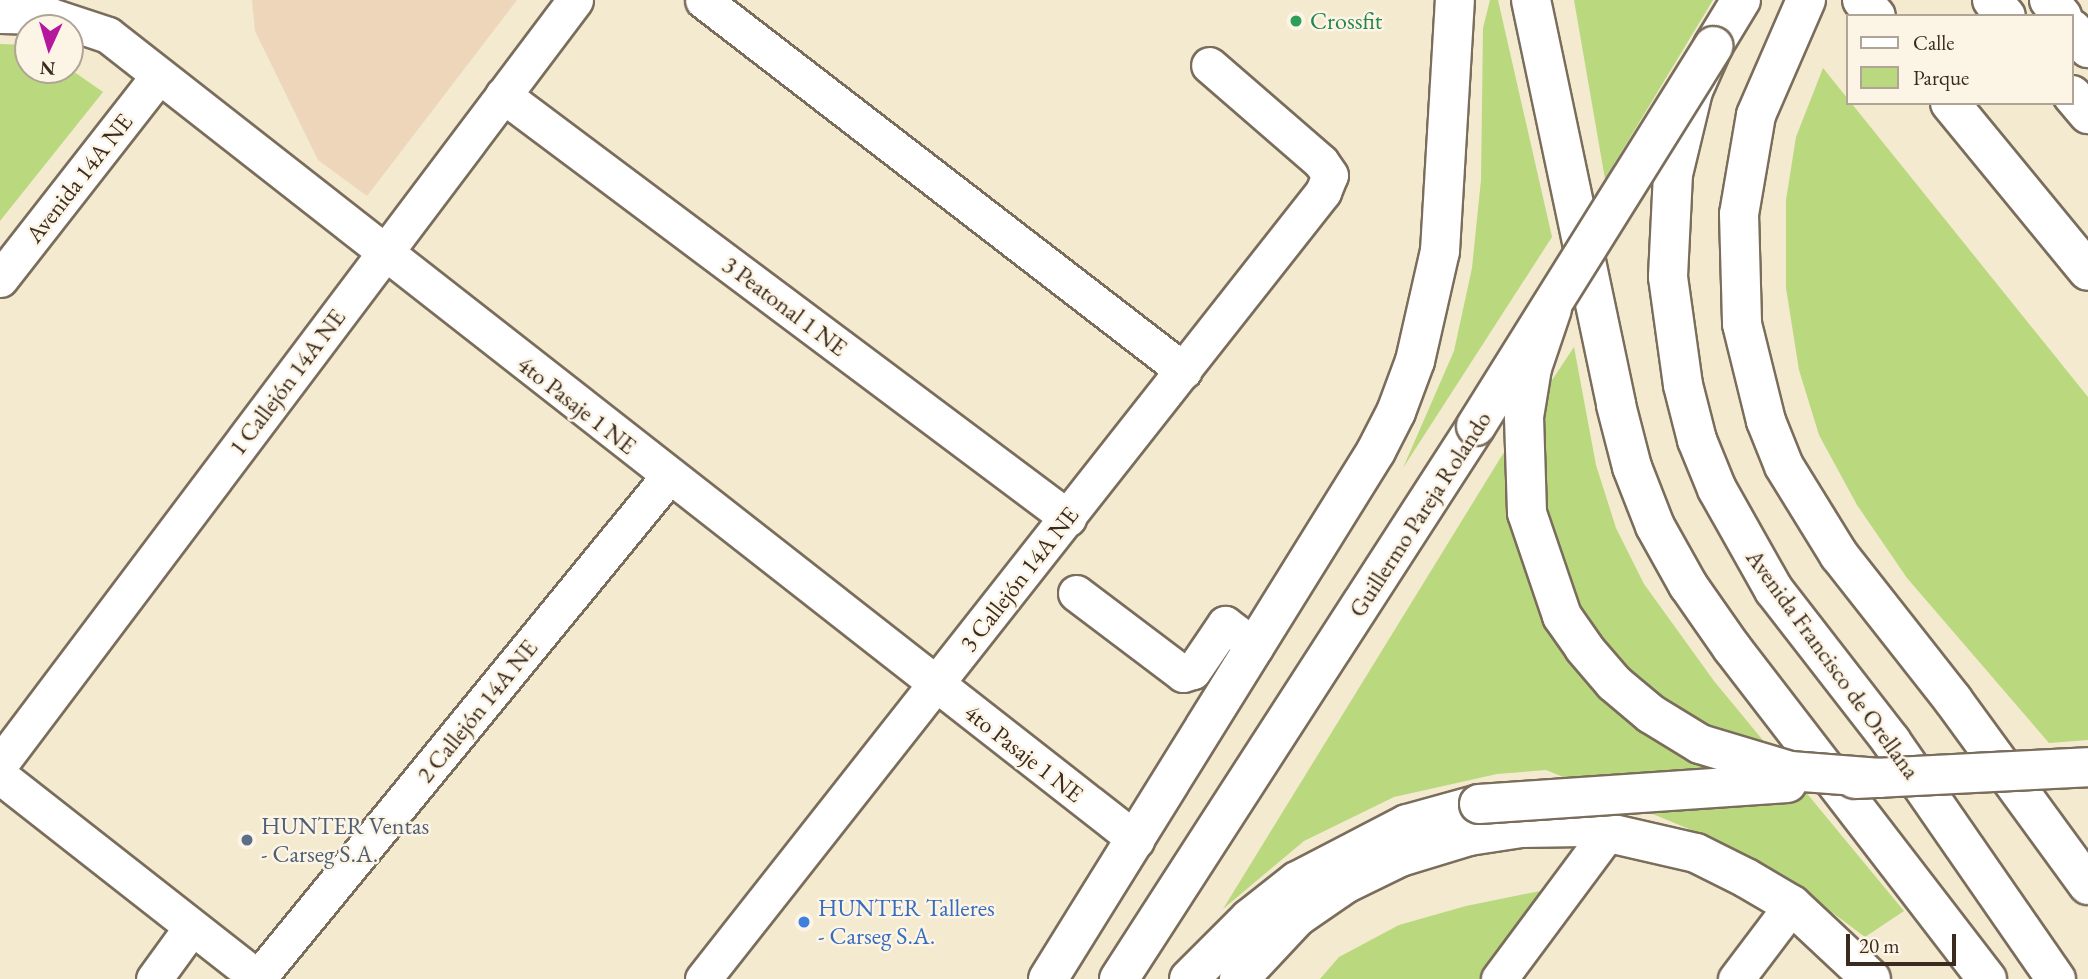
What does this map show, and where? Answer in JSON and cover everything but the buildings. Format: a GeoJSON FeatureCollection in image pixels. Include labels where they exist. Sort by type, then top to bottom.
{"type":"FeatureCollection","features":[{"type":"Feature","properties":{"kind":"main road"},"geometry":{"type":"LineString","coordinates":[[1048,979],[1376,451],[1415,361],[1440,251],[1455,0]]}},
{"type":"Feature","properties":{"kind":"main road"},"geometry":{"type":"LineString","coordinates":[[1531,0],[1616,405],[1632,467],[1655,526],[1688,585],[1732,648],[1987,979]]}},
{"type":"Feature","properties":{"kind":"main road","name":"Avenida Francisco de Orellana"},"geometry":{"type":"LineString","coordinates":[[1741,0],[1713,46],[1681,129],[1674,174],[1668,277],[1683,385],[1707,465],[1747,548],[1810,640],[1891,741],[2056,979]]}},
{"type":"Feature","properties":{"kind":"main road"},"geometry":{"type":"LineString","coordinates":[[1806,0],[1774,66],[1756,115],[1746,164],[1738,276],[1747,346],[1766,421],[1784,466],[1839,555],[1953,700],[2088,885]]}},
{"type":"Feature","properties":{"kind":"main road"},"geometry":{"type":"LineString","coordinates":[[1862,0],[1874,14]]}},
{"type":"Feature","properties":{"kind":"main road"},"geometry":{"type":"LineString","coordinates":[[1992,0],[2004,14]]}},
{"type":"Feature","properties":{"kind":"main road"},"geometry":{"type":"LineString","coordinates":[[2049,0],[2060,14]]}},
{"type":"Feature","properties":{"kind":"main road"},"geometry":{"type":"LineString","coordinates":[[2074,31],[2088,48]]}},
{"type":"Feature","properties":{"kind":"main road","name":"Guillermo Pareja Rolando"},"geometry":{"type":"LineString","coordinates":[[1119,979],[1552,309],[1713,46]]}},
{"type":"Feature","properties":{"kind":"main road"},"geometry":{"type":"LineString","coordinates":[[2074,97],[2088,114]]}},
{"type":"Feature","properties":{"kind":"main road"},"geometry":{"type":"LineString","coordinates":[[1952,105],[2088,271]]}},
{"type":"Feature","properties":{"kind":"main road"},"geometry":{"type":"LineString","coordinates":[[1552,309],[1532,368],[1524,417],[1528,513],[1562,616],[1584,648],[1615,684],[1651,714],[1700,744],[1790,771],[1880,778]]}},
{"type":"Feature","properties":{"kind":"main road"},"geometry":{"type":"LineString","coordinates":[[1189,979],[1248,919],[1297,881],[1408,824],[1479,804],[1591,793],[2088,767]]}},
{"type":"Feature","properties":{"kind":"main road"},"geometry":{"type":"LineString","coordinates":[[1239,979],[1297,917],[1345,884],[1400,856],[1469,836],[1521,828],[1583,827],[1696,853],[1792,905],[1871,979]]}},
{"type":"Feature","properties":{"kind":"street","name":"1 Callejón 14A NE"},"geometry":{"type":"LineString","coordinates":[[0,764],[575,0]]}},
{"type":"Feature","properties":{"kind":"street"},"geometry":{"type":"LineString","coordinates":[[703,0],[1184,371]]}},
{"type":"Feature","properties":{"kind":"street","name":"4to Pasaje 1 NE"},"geometry":{"type":"LineString","coordinates":[[0,15],[51,16],[108,35],[158,77],[1136,840]]}},
{"type":"Feature","properties":{"kind":"street","name":"3 Callejón 14A NE"},"geometry":{"type":"LineString","coordinates":[[703,979],[1323,192],[1330,175],[1321,162],[1209,65]]}},
{"type":"Feature","properties":{"kind":"street","name":"Avenida 14A NE"},"geometry":{"type":"LineString","coordinates":[[0,279],[158,77]]}},
{"type":"Feature","properties":{"kind":"street","name":"3 Peatonal 1 NE"},"geometry":{"type":"LineString","coordinates":[[503,95],[1068,518]]}},
{"type":"Feature","properties":{"kind":"street","name":"2 Callejón 14A NE"},"geometry":{"type":"LineString","coordinates":[[258,979],[669,476]]}},
{"type":"Feature","properties":{"kind":"street"},"geometry":{"type":"LineString","coordinates":[[1076,593],[1183,674],[1193,671],[1225,624],[1255,647]]}},
{"type":"Feature","properties":{"kind":"street"},"geometry":{"type":"LineString","coordinates":[[0,776],[258,979]]}},
{"type":"Feature","properties":{"kind":"street"},"geometry":{"type":"LineString","coordinates":[[1499,979],[1609,831]]}},
{"type":"Feature","properties":{"kind":"street"},"geometry":{"type":"LineString","coordinates":[[1736,979],[1792,905]]}},
{"type":"Feature","properties":{"kind":"street"},"geometry":{"type":"LineString","coordinates":[[154,979],[191,928]]}},
{"type":"Feature","properties":{"kind":"shaded area"},"geometry":{"type":"Polygon","coordinates":[[[252,0],[517,0],[367,196],[318,160],[255,31],[252,0]]]}},
{"type":"Feature","properties":{"kind":"green space"},"geometry":{"type":"Polygon","coordinates":[[[1490,0],[1498,0],[1552,237],[1403,468],[1454,351],[1472,268],[1481,180],[1483,28],[1490,0]]]}},
{"type":"Feature","properties":{"kind":"green space"},"geometry":{"type":"Polygon","coordinates":[[[1574,0],[1713,0],[1605,179],[1574,0]]]}},
{"type":"Feature","properties":{"kind":"green space"},"geometry":{"type":"Polygon","coordinates":[[[0,44],[14,44],[14,84],[84,84],[84,79],[103,92],[0,221],[0,44]]]}},
{"type":"Feature","properties":{"kind":"green space"},"geometry":{"type":"Polygon","coordinates":[[[1823,68],[1846,97],[1846,105],[1853,105],[2088,397],[2088,740],[2049,743],[1907,578],[1857,505],[1819,435],[1799,370],[1786,288],[1786,200],[1796,137],[1823,68]]]}},
{"type":"Feature","properties":{"kind":"green space"},"geometry":{"type":"Polygon","coordinates":[[[1574,347],[1596,465],[1616,528],[1644,584],[1714,681],[1904,911],[1865,937],[1782,875],[1694,831],[1546,770],[1497,774],[1394,797],[1304,841],[1223,909],[1501,457],[1574,347]]]}},
{"type":"Feature","properties":{"kind":"green space"},"geometry":{"type":"Polygon","coordinates":[[[1560,887],[1488,979],[1320,979],[1339,957],[1399,925],[1466,906],[1560,887]]]}},
{"type":"Feature","properties":{"kind":"place","name":"Crossfit"},"geometry":{"type":"Point","coordinates":[1296,21]}},
{"type":"Feature","properties":{"kind":"place","name":"HUNTER Ventas - Carseg S.A."},"geometry":{"type":"Point","coordinates":[247,840]}},
{"type":"Feature","properties":{"kind":"place","name":"HUNTER Talleres - Carseg S.A."},"geometry":{"type":"Point","coordinates":[804,922]}}]}
